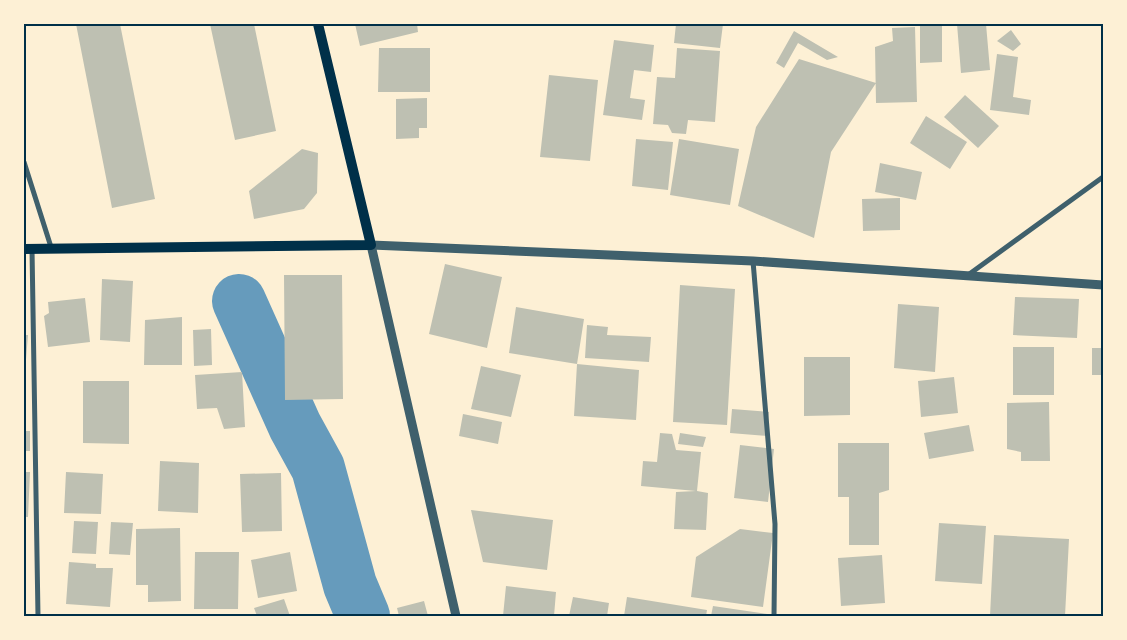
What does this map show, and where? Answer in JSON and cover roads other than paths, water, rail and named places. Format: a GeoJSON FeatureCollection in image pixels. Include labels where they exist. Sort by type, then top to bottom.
{"type":"FeatureCollection","features":[{"type":"Feature","properties":{"kind":"main road"},"geometry":{"type":"LineString","coordinates":[[28,248],[371,245],[318,24]]}},
{"type":"Feature","properties":{"kind":"street"},"geometry":{"type":"LineString","coordinates":[[24,162],[51,247]]}},
{"type":"Feature","properties":{"kind":"street"},"geometry":{"type":"LineString","coordinates":[[965,277],[1103,177]]}},
{"type":"Feature","properties":{"kind":"street"},"geometry":{"type":"LineString","coordinates":[[456,616],[371,245],[753,260],[965,277],[1103,285]]}},
{"type":"Feature","properties":{"kind":"street"},"geometry":{"type":"LineString","coordinates":[[28,248],[38,616]]}},
{"type":"Feature","properties":{"kind":"street"},"geometry":{"type":"LineString","coordinates":[[753,260],[775,524],[774,616]]}},
{"type":"Feature","properties":{"kind":"waterway"},"geometry":{"type":"LineString","coordinates":[[239,301],[295,426],[318,468],[350,585],[363,616]]}}]}
